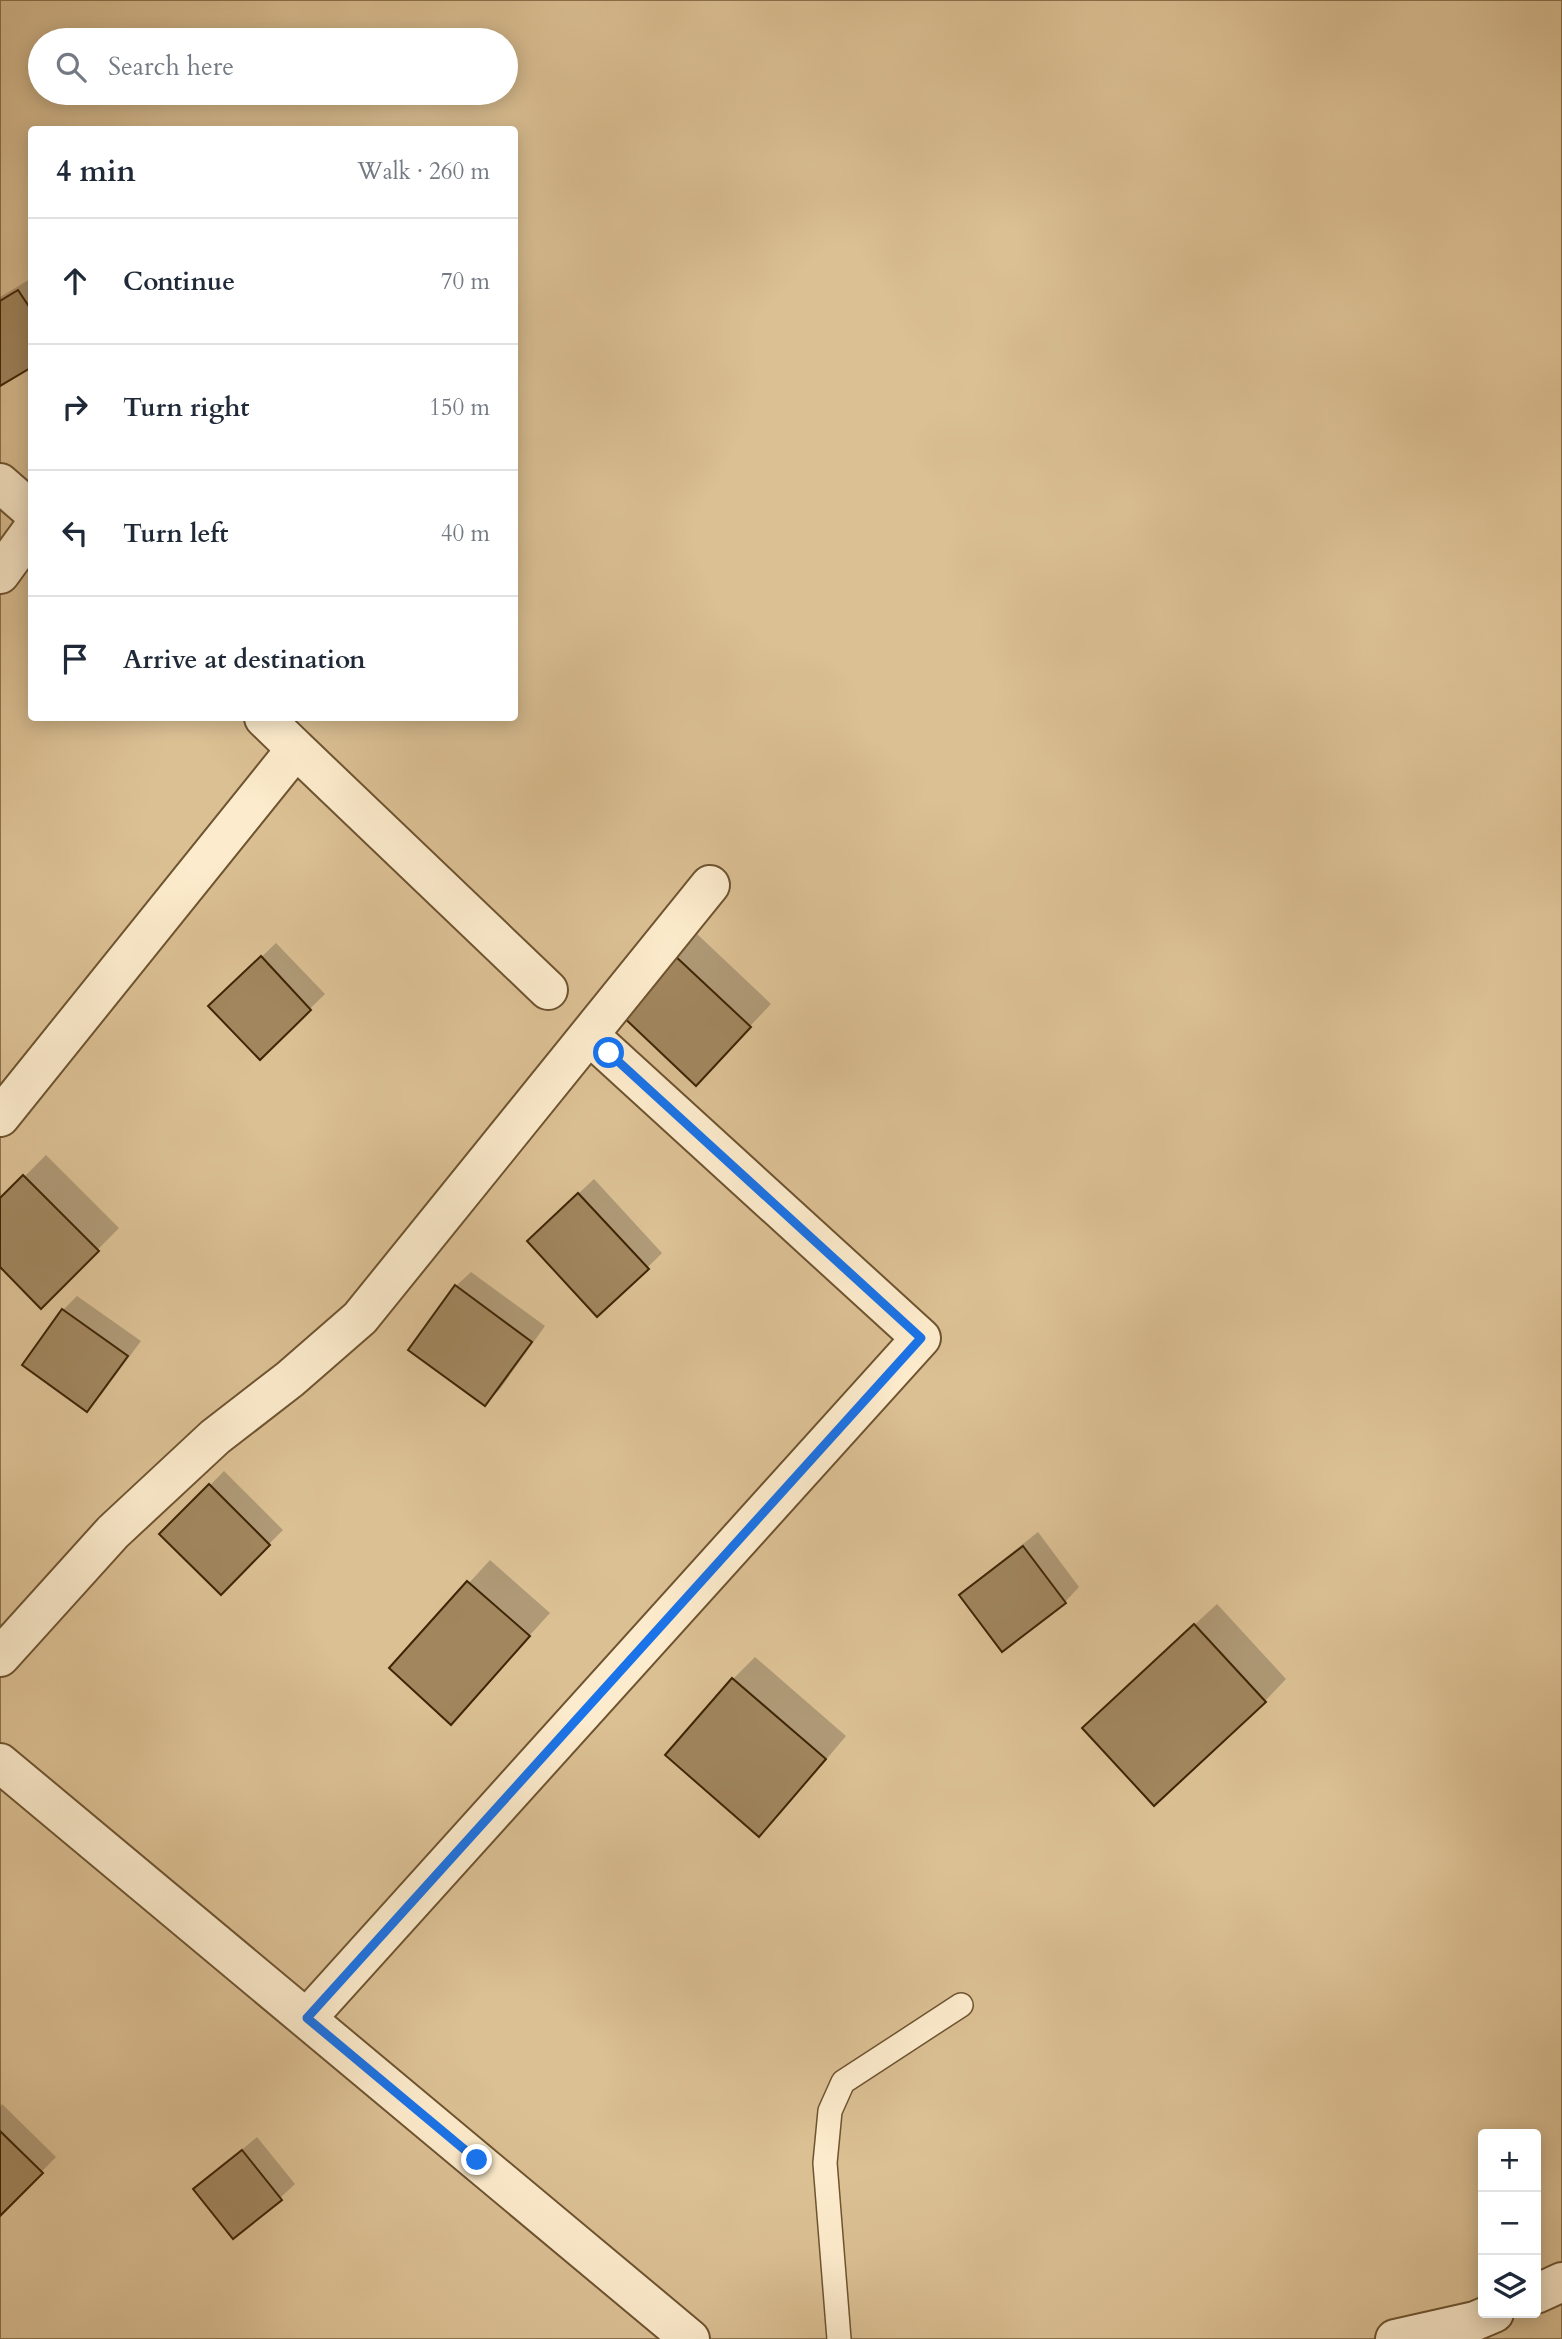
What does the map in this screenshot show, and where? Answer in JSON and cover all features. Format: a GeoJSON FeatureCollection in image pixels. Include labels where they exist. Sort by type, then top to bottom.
{"type":"FeatureCollection","features":[{"type":"Feature","properties":{"kind":"street"},"geometry":{"type":"LineString","coordinates":[[0,483],[28,508]]}},
{"type":"Feature","properties":{"kind":"street"},"geometry":{"type":"LineString","coordinates":[[0,574],[28,536]]}},
{"type":"Feature","properties":{"kind":"street"},"geometry":{"type":"LineString","coordinates":[[267,721],[548,990]]}},
{"type":"Feature","properties":{"kind":"street"},"geometry":{"type":"LineString","coordinates":[[0,1117],[296,749]]}},
{"type":"Feature","properties":{"kind":"street"},"geometry":{"type":"LineString","coordinates":[[0,1657],[113,1532],[215,1437],[290,1379],[360,1318],[710,885]]}},
{"type":"Feature","properties":{"kind":"street"},"geometry":{"type":"LineString","coordinates":[[307,2018],[921,1338],[589,1035]]}},
{"type":"Feature","properties":{"kind":"street"},"geometry":{"type":"LineString","coordinates":[[0,1763],[690,2339]]}},
{"type":"Feature","properties":{"kind":"street"},"geometry":{"type":"LineString","coordinates":[[1541,2292],[1562,2282]]}},
{"type":"Feature","properties":{"kind":"street"},"geometry":{"type":"LineString","coordinates":[[1395,2339],[1482,2318]]}},
{"type":"Feature","properties":{"kind":"lane"},"geometry":{"type":"LineString","coordinates":[[839,2339],[825,2164],[830,2111],[843,2082],[961,2005]]}},
{"type":"Feature","properties":{"kind":"shaded area"},"geometry":{"type":"Polygon","coordinates":[[[0,0],[1562,0],[1562,2339],[0,2339],[0,0]]]}},
{"type":"Feature","properties":{"kind":"building"},"geometry":{"type":"Polygon","coordinates":[[[18,290],[28,305],[28,369],[0,386],[0,301],[18,290]]]}},
{"type":"Feature","properties":{"kind":"building"},"geometry":{"type":"Polygon","coordinates":[[[673,954],[751,1027],[696,1086],[618,1012],[673,954]]]}},
{"type":"Feature","properties":{"kind":"building"},"geometry":{"type":"Polygon","coordinates":[[[261,956],[311,1010],[260,1060],[208,1006],[261,956]]]}},
{"type":"Feature","properties":{"kind":"building"},"geometry":{"type":"Polygon","coordinates":[[[23,1175],[99,1251],[41,1309],[0,1267],[0,1198],[23,1175]]]}},
{"type":"Feature","properties":{"kind":"building"},"geometry":{"type":"Polygon","coordinates":[[[578,1193],[649,1269],[597,1317],[527,1241],[578,1193]]]}},
{"type":"Feature","properties":{"kind":"building"},"geometry":{"type":"Polygon","coordinates":[[[455,1285],[532,1342],[485,1406],[408,1350],[455,1285]]]}},
{"type":"Feature","properties":{"kind":"building"},"geometry":{"type":"Polygon","coordinates":[[[62,1309],[128,1356],[87,1412],[22,1365],[62,1309]]]}},
{"type":"Feature","properties":{"kind":"building"},"geometry":{"type":"Polygon","coordinates":[[[209,1484],[270,1545],[221,1595],[159,1534],[209,1484]]]}},
{"type":"Feature","properties":{"kind":"building"},"geometry":{"type":"Polygon","coordinates":[[[1023,1546],[1066,1603],[1002,1652],[959,1595],[1023,1546]]]}},
{"type":"Feature","properties":{"kind":"building"},"geometry":{"type":"Polygon","coordinates":[[[467,1581],[530,1636],[451,1725],[389,1668],[467,1581]]]}},
{"type":"Feature","properties":{"kind":"building"},"geometry":{"type":"Polygon","coordinates":[[[1194,1624],[1266,1702],[1154,1806],[1082,1728],[1194,1624]]]}},
{"type":"Feature","properties":{"kind":"building"},"geometry":{"type":"Polygon","coordinates":[[[732,1678],[826,1759],[759,1837],[665,1755],[732,1678]]]}},
{"type":"Feature","properties":{"kind":"building"},"geometry":{"type":"Polygon","coordinates":[[[0,2131],[43,2173],[0,2216],[0,2131]]]}},
{"type":"Feature","properties":{"kind":"building"},"geometry":{"type":"Polygon","coordinates":[[[242,2150],[282,2200],[233,2239],[193,2189],[242,2150]]]}},
{"type":"Feature","properties":{"kind":"route"},"geometry":{"type":"LineString","coordinates":[[477,2160],[307,2018],[921,1338],[609,1053]]}}]}
